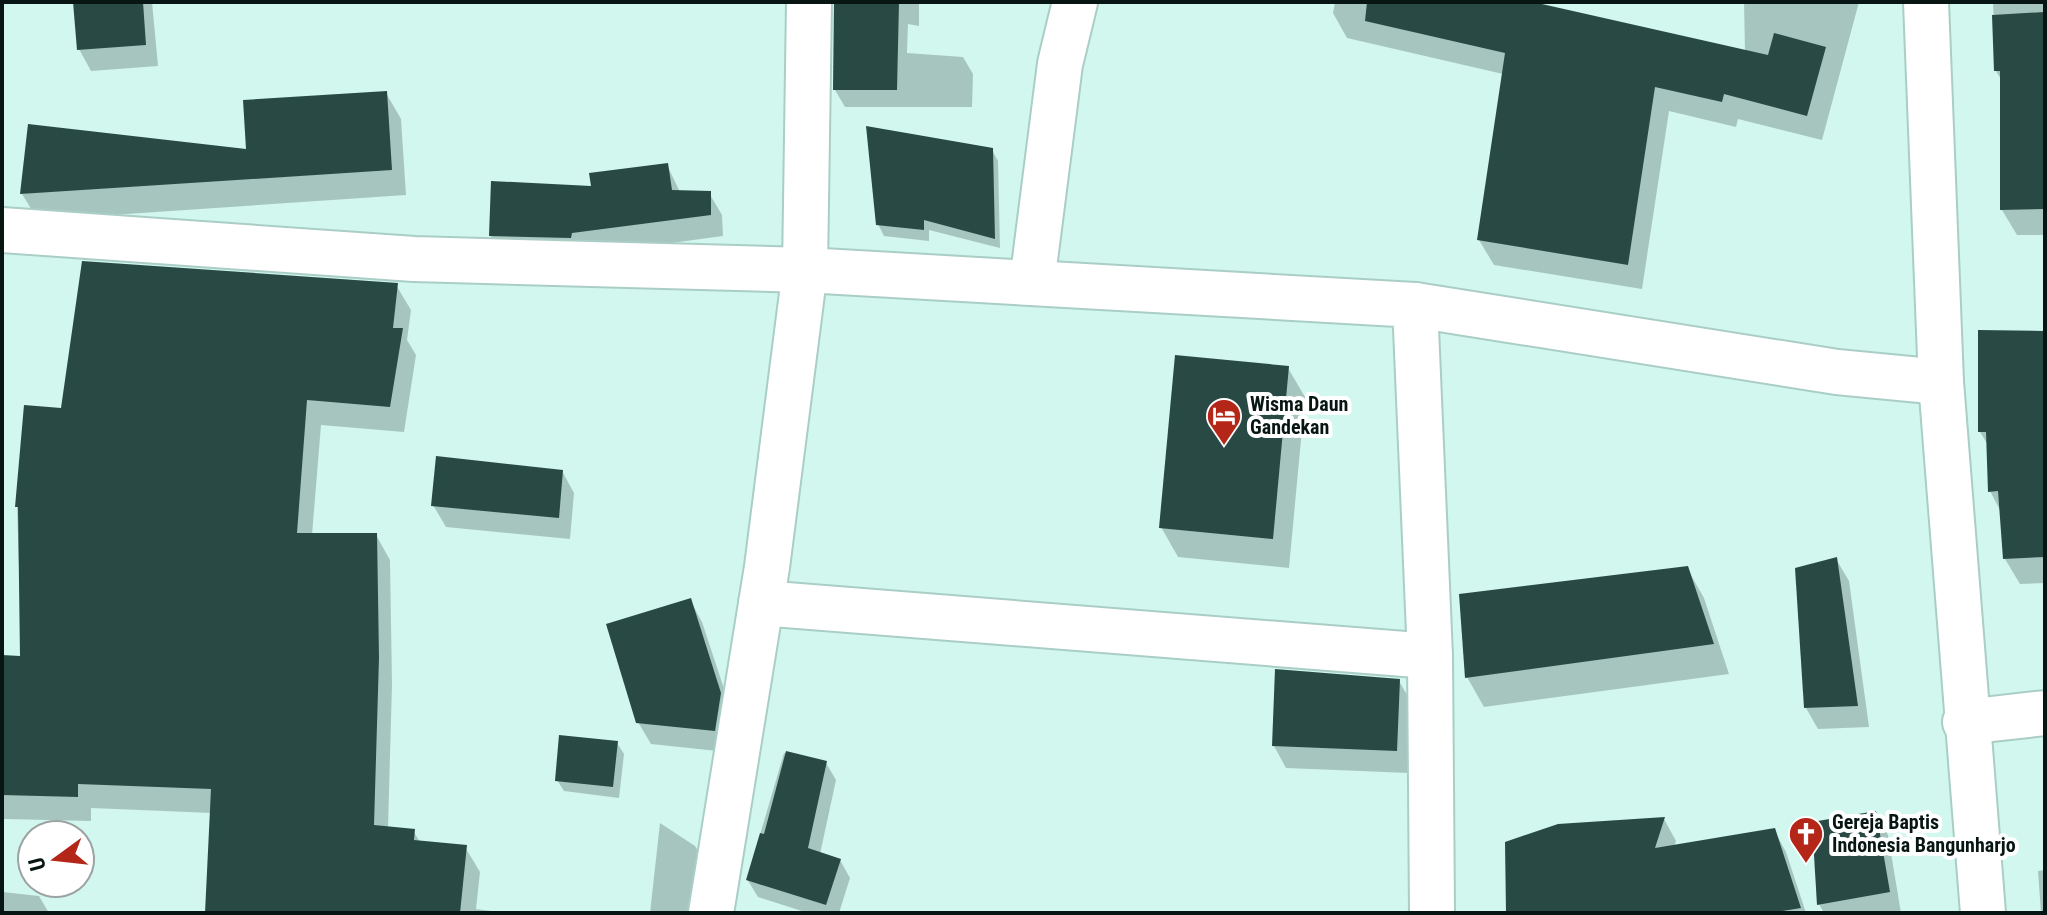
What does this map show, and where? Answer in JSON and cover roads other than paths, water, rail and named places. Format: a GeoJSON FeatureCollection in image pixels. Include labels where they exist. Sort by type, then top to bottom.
{"type":"FeatureCollection","features":[{"type":"Feature","properties":{"kind":"street"},"geometry":{"type":"LineString","coordinates":[[711,913],[761,603],[805,270],[809,2]]}},
{"type":"Feature","properties":{"kind":"street"},"geometry":{"type":"LineString","coordinates":[[1032,283],[1060,64],[1075,2]]}},
{"type":"Feature","properties":{"kind":"street"},"geometry":{"type":"LineString","coordinates":[[1926,2],[1941,382],[1965,722],[1983,913]]}},
{"type":"Feature","properties":{"kind":"street"},"geometry":{"type":"LineString","coordinates":[[2,230],[414,259],[805,270],[1415,305],[1837,372],[1941,382]]}},
{"type":"Feature","properties":{"kind":"street"},"geometry":{"type":"LineString","coordinates":[[1415,305],[1430,656],[1432,913]]}},
{"type":"Feature","properties":{"kind":"street"},"geometry":{"type":"LineString","coordinates":[[761,603],[1430,656]]}},
{"type":"Feature","properties":{"kind":"street"},"geometry":{"type":"LineString","coordinates":[[1965,722],[2045,713]]}},
{"type":"Feature","properties":{"kind":"place","name":"Wisma Daun Gandekan"},"geometry":{"type":"Point","coordinates":[1224,447]}},
{"type":"Feature","properties":{"kind":"place","name":"Gereja Baptis Indonesia Bangunharjo"},"geometry":{"type":"Point","coordinates":[1806,865]}}]}
